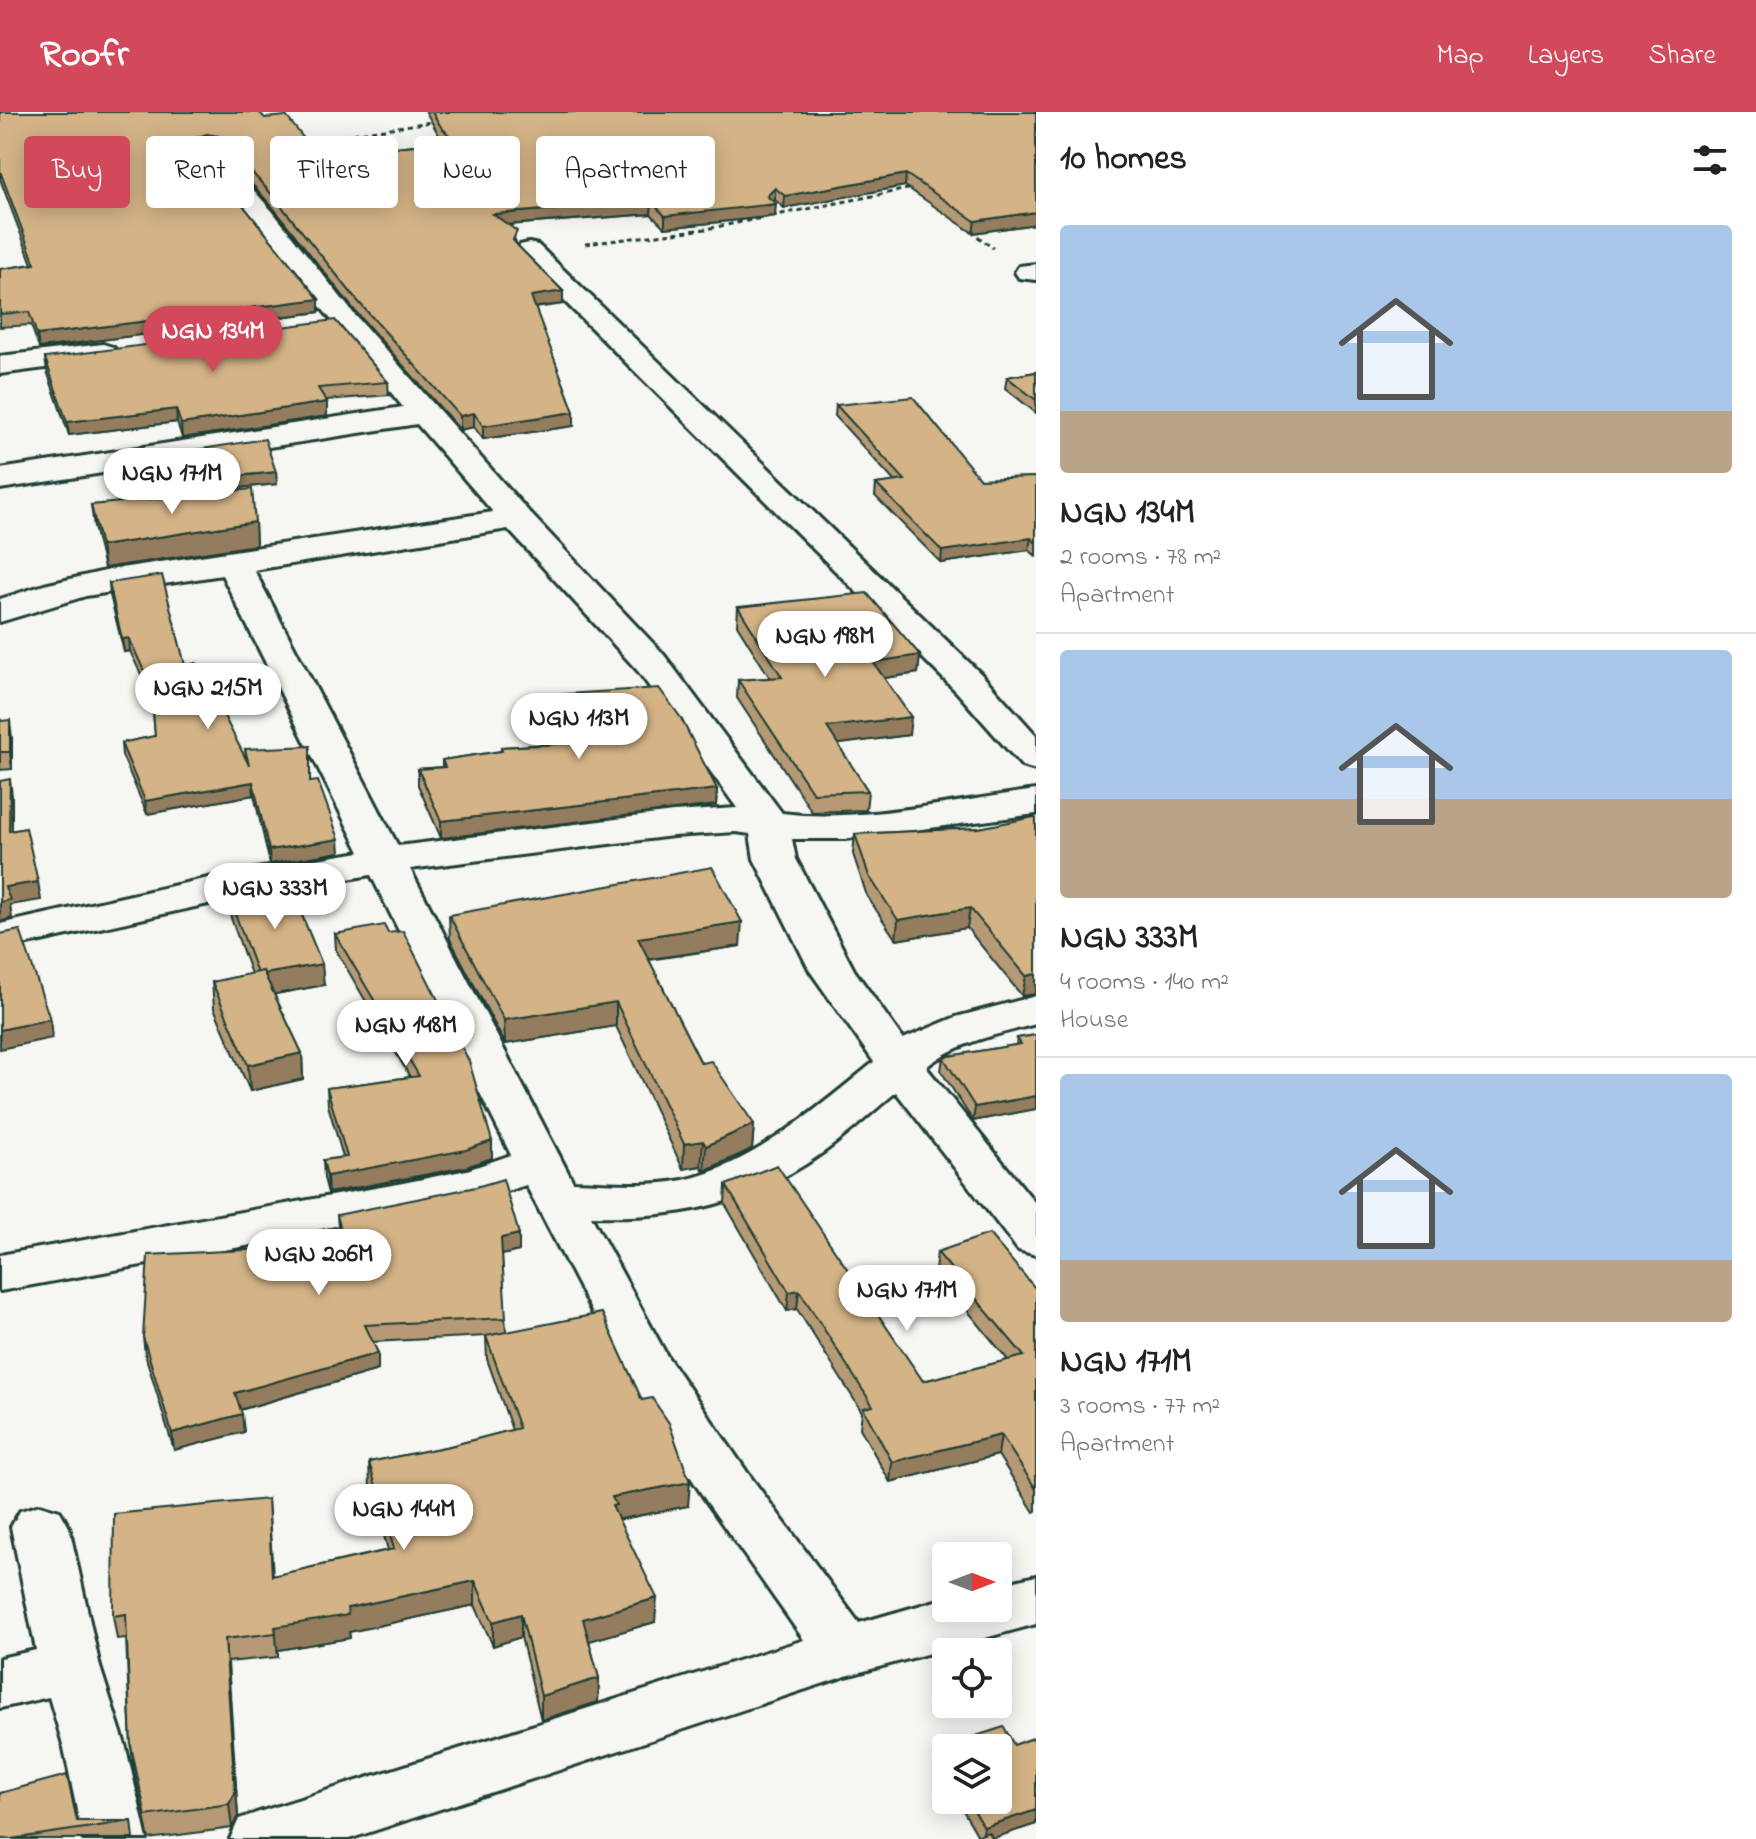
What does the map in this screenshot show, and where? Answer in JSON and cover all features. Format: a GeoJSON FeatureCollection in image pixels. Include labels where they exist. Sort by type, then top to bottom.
{"type":"FeatureCollection","features":[{"type":"Feature","properties":{"kind":"street"},"geometry":{"type":"LineString","coordinates":[[254,207],[329,322],[426,413],[516,518],[651,663],[769,824],[775,859],[826,959],[899,1064],[1036,1238]]}},
{"type":"Feature","properties":{"kind":"street"},"geometry":{"type":"LineString","coordinates":[[529,251],[969,683],[1036,758]]}},
{"type":"Feature","properties":{"kind":"street"},"geometry":{"type":"LineString","coordinates":[[0,365],[123,350]]}},
{"type":"Feature","properties":{"kind":"street"},"geometry":{"type":"LineString","coordinates":[[0,479],[426,413]]}},
{"type":"Feature","properties":{"kind":"street"},"geometry":{"type":"LineString","coordinates":[[0,611],[41,594],[108,579],[233,563],[516,518]]}},
{"type":"Feature","properties":{"kind":"street"},"geometry":{"type":"LineString","coordinates":[[233,563],[548,1180],[647,1367],[727,1487],[846,1651]]}},
{"type":"Feature","properties":{"kind":"street"},"geometry":{"type":"LineString","coordinates":[[0,937],[231,886],[385,860],[673,824],[736,820],[810,829],[846,827],[1036,802]]}},
{"type":"Feature","properties":{"kind":"street"},"geometry":{"type":"LineString","coordinates":[[0,1273],[476,1185],[548,1180],[644,1201],[693,1195],[748,1173],[807,1141],[923,1046],[972,1027],[1036,1010]]}},
{"type":"Feature","properties":{"kind":"street"},"geometry":{"type":"LineString","coordinates":[[40,1527],[70,1667],[95,1748],[115,1839]]}},
{"type":"Feature","properties":{"kind":"street"},"geometry":{"type":"LineString","coordinates":[[262,1839],[846,1651],[1036,1600]]}},
{"type":"Feature","properties":{"kind":"street"},"geometry":{"type":"LineString","coordinates":[[0,1683],[70,1667]]}},
{"type":"Feature","properties":{"kind":"path"},"geometry":{"type":"LineString","coordinates":[[254,148],[444,121]]}},
{"type":"Feature","properties":{"kind":"path"},"geometry":{"type":"LineString","coordinates":[[529,251],[706,229],[914,187],[903,180]]}},
{"type":"Feature","properties":{"kind":"path"},"geometry":{"type":"LineString","coordinates":[[951,217],[1032,272]]}},
{"type":"Feature","properties":{"kind":"building"},"geometry":{"type":"Polygon","coordinates":[[[0,112],[259,112],[265,118],[286,116],[302,136],[270,136],[270,192],[254,175],[254,136],[146,136],[146,208],[245,208],[319,299],[37,335],[29,312],[0,314],[0,269],[35,264],[0,171],[0,112]]]}},
{"type":"Feature","properties":{"kind":"building"},"geometry":{"type":"Polygon","coordinates":[[[432,112],[1036,112],[1036,212],[975,221],[906,174],[785,196],[775,188],[767,196],[776,204],[665,216],[658,208],[715,208],[715,136],[536,136],[536,208],[572,208],[493,214],[517,231],[513,240],[563,291],[531,296],[574,412],[483,426],[474,413],[460,416],[356,299],[283,208],[398,208],[398,147],[414,145],[414,208],[520,208],[520,136],[450,136],[432,112]]]}},
{"type":"Feature","properties":{"kind":"building"},"geometry":{"type":"Polygon","coordinates":[[[335,320],[388,382],[318,388],[327,402],[181,424],[176,409],[67,422],[45,358],[335,320]]]}},
{"type":"Feature","properties":{"kind":"building"},"geometry":{"type":"Polygon","coordinates":[[[1036,372],[1036,400],[1007,377],[1036,372]]]}},
{"type":"Feature","properties":{"kind":"building"},"geometry":{"type":"Polygon","coordinates":[[[913,397],[980,479],[1036,477],[1036,543],[1031,538],[942,551],[876,484],[905,480],[836,405],[913,397]]]}},
{"type":"Feature","properties":{"kind":"building"},"geometry":{"type":"Polygon","coordinates":[[[265,439],[276,472],[198,480],[189,451],[265,439]]]}},
{"type":"Feature","properties":{"kind":"building"},"geometry":{"type":"Polygon","coordinates":[[[252,489],[255,522],[101,546],[91,505],[252,489]]]}},
{"type":"Feature","properties":{"kind":"building"},"geometry":{"type":"Polygon","coordinates":[[[162,575],[185,665],[197,663],[249,765],[245,749],[310,746],[310,782],[318,781],[339,839],[269,850],[253,782],[145,801],[121,743],[155,736],[151,686],[129,638],[122,639],[109,583],[162,575]]]}},
{"type":"Feature","properties":{"kind":"building"},"geometry":{"type":"Polygon","coordinates":[[[867,593],[920,655],[873,662],[911,717],[827,727],[868,791],[813,793],[738,680],[782,677],[738,607],[867,593]]]}},
{"type":"Feature","properties":{"kind":"building"},"geometry":{"type":"Polygon","coordinates":[[[659,688],[681,718],[717,789],[441,821],[418,769],[445,767],[442,760],[502,751],[501,747],[575,743],[552,695],[659,688]]]}},
{"type":"Feature","properties":{"kind":"building"},"geometry":{"type":"Polygon","coordinates":[[[0,719],[10,720],[10,752],[0,752],[0,719]]]}},
{"type":"Feature","properties":{"kind":"building"},"geometry":{"type":"Polygon","coordinates":[[[10,779],[9,831],[26,828],[38,882],[5,887],[10,900],[0,902],[0,781],[10,779]]]}},
{"type":"Feature","properties":{"kind":"building"},"geometry":{"type":"Polygon","coordinates":[[[1034,817],[1036,974],[1026,976],[970,908],[898,920],[869,876],[855,834],[979,828],[1034,817]]]}},
{"type":"Feature","properties":{"kind":"building"},"geometry":{"type":"Polygon","coordinates":[[[712,867],[742,922],[638,938],[701,1063],[711,1061],[754,1124],[706,1146],[703,1141],[684,1144],[616,1002],[504,1020],[449,915],[712,867]]]}},
{"type":"Feature","properties":{"kind":"building"},"geometry":{"type":"Polygon","coordinates":[[[290,886],[322,964],[257,973],[229,897],[290,886]]]}},
{"type":"Feature","properties":{"kind":"building"},"geometry":{"type":"Polygon","coordinates":[[[384,925],[388,933],[403,931],[469,1061],[492,1141],[466,1150],[327,1176],[323,1160],[347,1157],[327,1088],[419,1076],[335,934],[384,925]]]}},
{"type":"Feature","properties":{"kind":"building"},"geometry":{"type":"Polygon","coordinates":[[[20,930],[50,1019],[0,1030],[0,934],[20,930]]]}},
{"type":"Feature","properties":{"kind":"building"},"geometry":{"type":"Polygon","coordinates":[[[263,971],[302,1053],[248,1065],[212,982],[263,971]]]}},
{"type":"Feature","properties":{"kind":"building"},"geometry":{"type":"Polygon","coordinates":[[[1036,1035],[1036,1096],[975,1107],[943,1057],[1021,1044],[1017,1038],[1036,1035]]]}},
{"type":"Feature","properties":{"kind":"building"},"geometry":{"type":"Polygon","coordinates":[[[777,1165],[923,1381],[1024,1356],[937,1252],[989,1234],[1036,1289],[1036,1489],[1001,1435],[892,1462],[863,1408],[873,1406],[799,1290],[789,1292],[726,1185],[777,1165]]]}},
{"type":"Feature","properties":{"kind":"building"},"geometry":{"type":"Polygon","coordinates":[[[503,1179],[519,1234],[501,1238],[506,1318],[365,1325],[378,1353],[235,1393],[242,1414],[172,1433],[143,1337],[148,1255],[322,1246],[317,1231],[340,1226],[337,1215],[503,1179]]]}},
{"type":"Feature","properties":{"kind":"building"},"geometry":{"type":"Polygon","coordinates":[[[602,1313],[642,1400],[652,1398],[669,1423],[690,1482],[612,1497],[616,1505],[612,1506],[657,1598],[583,1619],[599,1678],[541,1696],[521,1614],[493,1622],[475,1581],[347,1608],[348,1615],[275,1627],[276,1633],[225,1639],[235,1793],[229,1804],[146,1816],[131,1746],[126,1614],[113,1616],[114,1514],[268,1499],[272,1576],[394,1549],[369,1462],[519,1428],[486,1336],[602,1313]]]}},
{"type":"Feature","properties":{"kind":"building"},"geometry":{"type":"Polygon","coordinates":[[[1004,1727],[1008,1734],[982,1734],[1004,1727]]]}},
{"type":"Feature","properties":{"kind":"building"},"geometry":{"type":"Polygon","coordinates":[[[1036,1737],[1036,1810],[984,1827],[976,1814],[1012,1814],[1012,1741],[1014,1745],[1036,1737]]]}},
{"type":"Feature","properties":{"kind":"building"},"geometry":{"type":"Polygon","coordinates":[[[67,1775],[77,1821],[132,1821],[0,1839],[0,1793],[67,1775]]]}},
{"type":"Feature","properties":{"kind":"building"},"geometry":{"type":"Polygon","coordinates":[[[989,1832],[993,1839],[968,1839],[989,1832]]]}}]}
